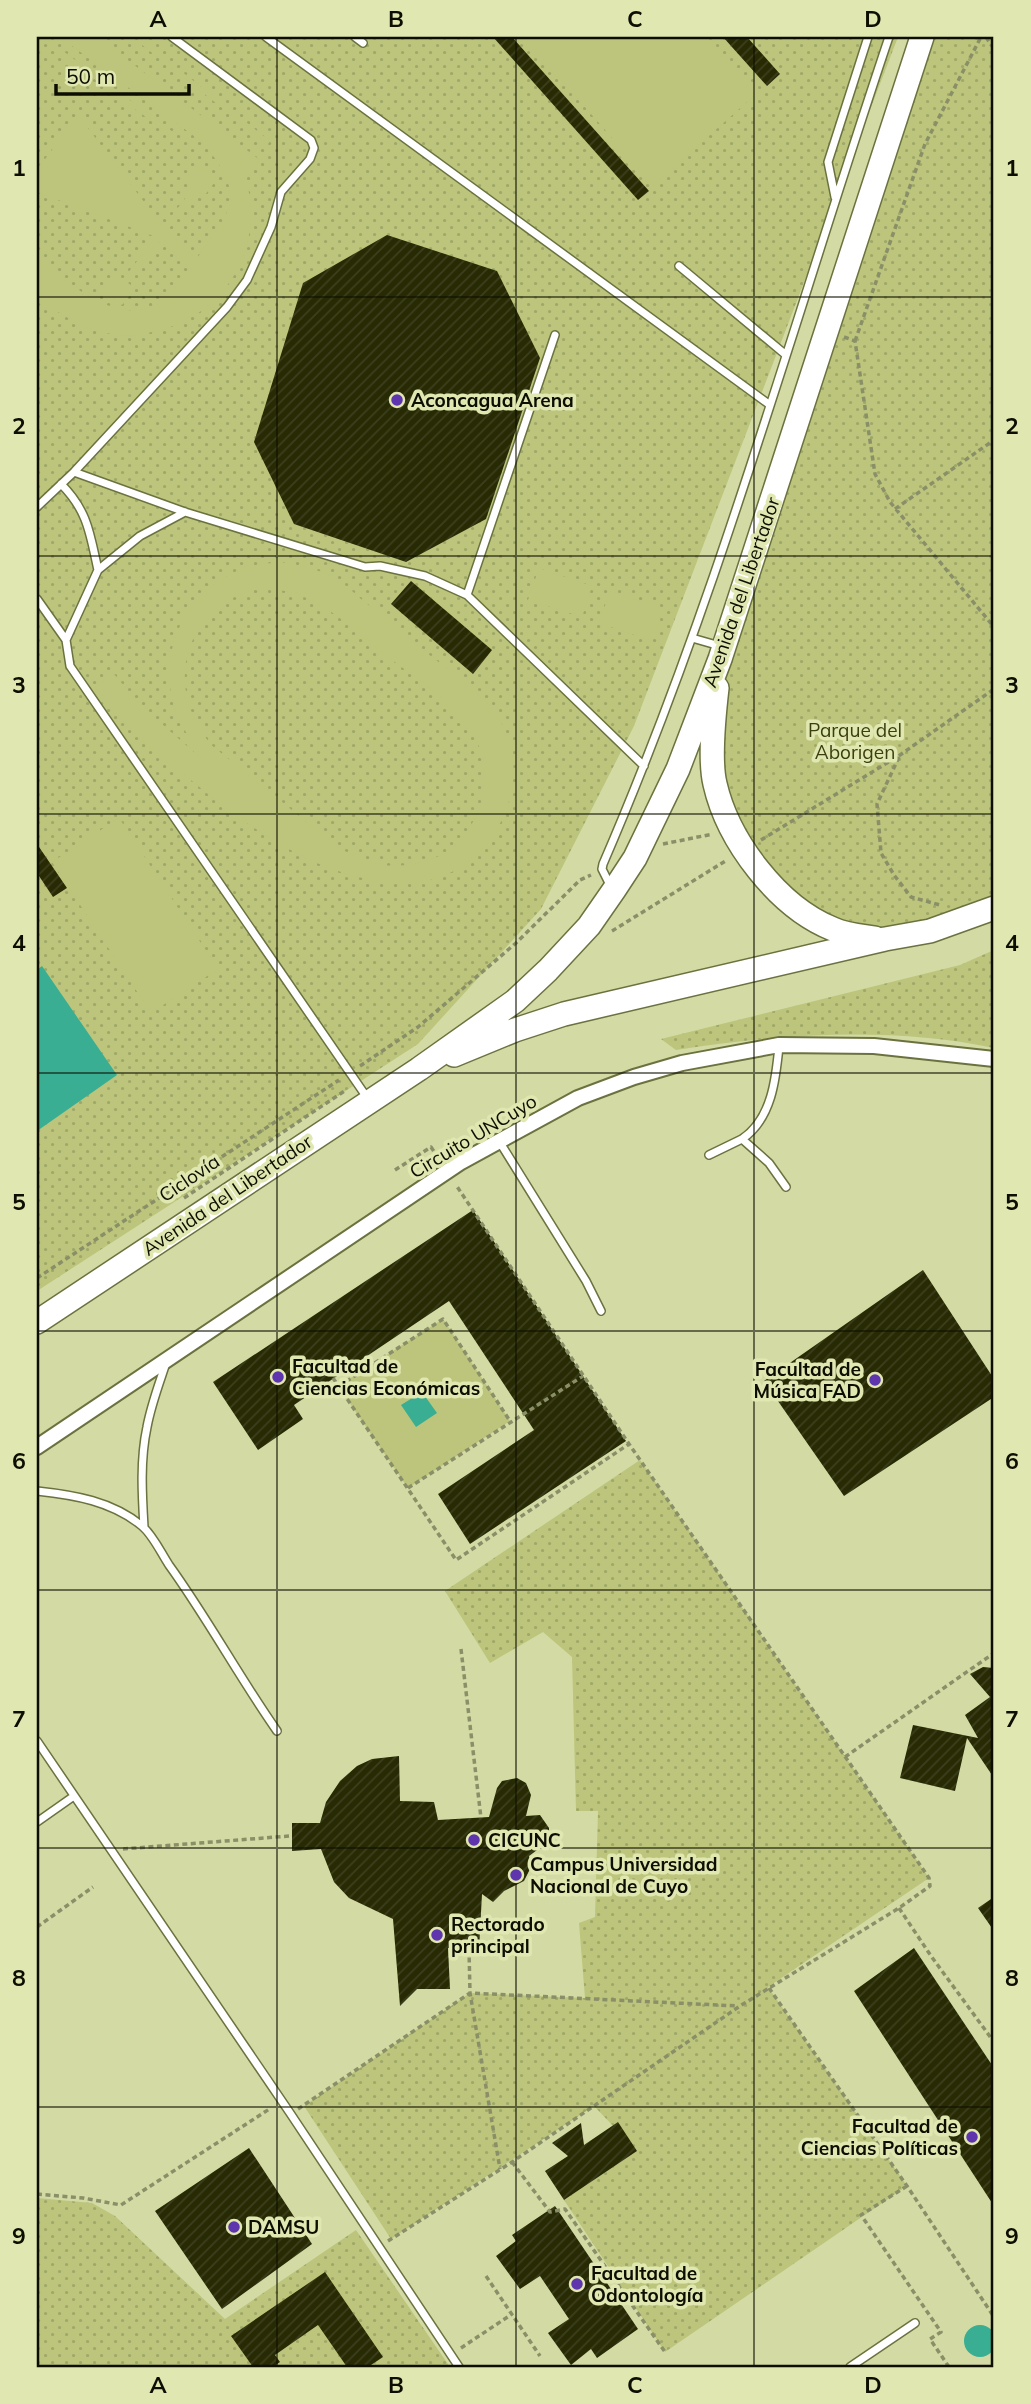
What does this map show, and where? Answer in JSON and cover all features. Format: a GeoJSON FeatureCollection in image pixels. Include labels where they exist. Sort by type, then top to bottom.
{"type":"FeatureCollection","features":[{"type":"Feature","properties":{"kind":"main road"},"geometry":{"type":"LineString","coordinates":[[915,62],[922,37]]}},
{"type":"Feature","properties":{"kind":"main road","name":"Avenida del Libertador"},"geometry":{"type":"LineString","coordinates":[[419,1069],[515,1001],[548,970],[589,926],[635,858],[678,769],[722,653],[915,62],[936,37]]}},
{"type":"Feature","properties":{"kind":"main road"},"geometry":{"type":"LineString","coordinates":[[722,653],[715,706],[714,782],[726,819],[743,850],[776,889],[814,919],[834,930],[885,939]]}},
{"type":"Feature","properties":{"kind":"main road","name":"Avenida del Libertador"},"geometry":{"type":"LineString","coordinates":[[37,1322],[363,1091],[516,1030],[564,1014],[885,939],[930,931],[994,908]]}},
{"type":"Feature","properties":{"kind":"street","name":"Circuito UNCuyo"},"geometry":{"type":"LineString","coordinates":[[37,1447],[461,1161],[578,1098],[682,1063],[779,1045],[874,1046],[994,1059]]}},
{"type":"Feature","properties":{"kind":"lane"},"geometry":{"type":"LineString","coordinates":[[37,507],[74,472],[227,307],[247,280],[271,227],[281,192],[310,159],[314,148],[311,139],[172,37]]}},
{"type":"Feature","properties":{"kind":"lane"},"geometry":{"type":"LineString","coordinates":[[266,37],[770,405]]}},
{"type":"Feature","properties":{"kind":"lane"},"geometry":{"type":"LineString","coordinates":[[355,37],[363,43]]}},
{"type":"Feature","properties":{"kind":"lane"},"geometry":{"type":"LineString","coordinates":[[836,199],[828,162],[868,37]]}},
{"type":"Feature","properties":{"kind":"lane"},"geometry":{"type":"LineString","coordinates":[[614,890],[602,869],[645,766],[692,638],[889,37]]}},
{"type":"Feature","properties":{"kind":"lane"},"geometry":{"type":"LineString","coordinates":[[679,266],[786,355]]}},
{"type":"Feature","properties":{"kind":"lane"},"geometry":{"type":"LineString","coordinates":[[467,595],[555,335]]}},
{"type":"Feature","properties":{"kind":"lane"},"geometry":{"type":"LineString","coordinates":[[74,472],[185,512],[365,567],[380,566],[425,576],[467,595],[645,766]]}},
{"type":"Feature","properties":{"kind":"lane"},"geometry":{"type":"LineString","coordinates":[[61,484],[70,493],[88,522],[98,570]]}},
{"type":"Feature","properties":{"kind":"lane"},"geometry":{"type":"LineString","coordinates":[[66,640],[98,570],[140,536],[185,512]]}},
{"type":"Feature","properties":{"kind":"lane"},"geometry":{"type":"LineString","coordinates":[[37,599],[66,640],[70,666],[363,1091]]}},
{"type":"Feature","properties":{"kind":"lane"},"geometry":{"type":"LineString","coordinates":[[692,638],[722,653]]}},
{"type":"Feature","properties":{"kind":"lane"},"geometry":{"type":"LineString","coordinates":[[709,1155],[750,1134],[767,1107],[775,1084],[779,1045]]}},
{"type":"Feature","properties":{"kind":"lane"},"geometry":{"type":"LineString","coordinates":[[741,1139],[769,1163],[786,1187]]}},
{"type":"Feature","properties":{"kind":"lane"},"geometry":{"type":"LineString","coordinates":[[498,1140],[586,1281],[601,1311]]}},
{"type":"Feature","properties":{"kind":"lane"},"geometry":{"type":"LineString","coordinates":[[144,1527],[142,1483],[146,1428],[167,1358]]}},
{"type":"Feature","properties":{"kind":"lane"},"geometry":{"type":"LineString","coordinates":[[37,1490],[115,1508],[144,1527],[277,1731]]}},
{"type":"Feature","properties":{"kind":"lane"},"geometry":{"type":"LineString","coordinates":[[37,1741],[459,2367]]}},
{"type":"Feature","properties":{"kind":"lane"},"geometry":{"type":"LineString","coordinates":[[37,1822],[74,1796]]}},
{"type":"Feature","properties":{"kind":"lane"},"geometry":{"type":"LineString","coordinates":[[850,2367],[915,2323]]}},
{"type":"Feature","properties":{"kind":"path"},"geometry":{"type":"LineString","coordinates":[[994,49],[984,37],[925,144],[855,341],[875,474],[895,509],[994,627]]}},
{"type":"Feature","properties":{"kind":"path"},"geometry":{"type":"LineString","coordinates":[[827,332],[855,341]]}},
{"type":"Feature","properties":{"kind":"path"},"geometry":{"type":"LineString","coordinates":[[895,509],[994,440]]}},
{"type":"Feature","properties":{"kind":"path"},"geometry":{"type":"LineString","coordinates":[[606,934],[900,755],[994,689]]}},
{"type":"Feature","properties":{"kind":"path"},"geometry":{"type":"LineString","coordinates":[[900,755],[877,804],[881,853],[911,897],[947,908]]}},
{"type":"Feature","properties":{"kind":"path"},"geometry":{"type":"LineString","coordinates":[[645,836],[665,845],[718,833]]}},
{"type":"Feature","properties":{"kind":"path"},"geometry":{"type":"LineString","coordinates":[[37,1278],[418,1027],[516,943],[580,880],[602,869]]}},
{"type":"Feature","properties":{"kind":"path","name":"Ciclovía"},"geometry":{"type":"LineString","coordinates":[[174,1205],[363,1091]]}},
{"type":"Feature","properties":{"kind":"path"},"geometry":{"type":"LineString","coordinates":[[395,1170],[431,1147],[435,1153]]}},
{"type":"Feature","properties":{"kind":"path"},"geometry":{"type":"LineString","coordinates":[[391,2239],[512,2162],[740,2006],[930,1886],[929,1878],[629,1444],[456,1185]]}},
{"type":"Feature","properties":{"kind":"path"},"geometry":{"type":"LineString","coordinates":[[338,1387],[443,1318],[510,1421]]}},
{"type":"Feature","properties":{"kind":"path"},"geometry":{"type":"LineString","coordinates":[[408,1488],[583,1376]]}},
{"type":"Feature","properties":{"kind":"path"},"geometry":{"type":"LineString","coordinates":[[333,1378],[456,1560],[629,1444]]}},
{"type":"Feature","properties":{"kind":"path"},"geometry":{"type":"LineString","coordinates":[[461,1649],[481,1818]]}},
{"type":"Feature","properties":{"kind":"path"},"geometry":{"type":"LineString","coordinates":[[845,1758],[994,1653]]}},
{"type":"Feature","properties":{"kind":"path"},"geometry":{"type":"LineString","coordinates":[[110,1850],[289,1836]]}},
{"type":"Feature","properties":{"kind":"path"},"geometry":{"type":"LineString","coordinates":[[37,1927],[93,1887]]}},
{"type":"Feature","properties":{"kind":"path"},"geometry":{"type":"LineString","coordinates":[[899,1908],[994,2042]]}},
{"type":"Feature","properties":{"kind":"path"},"geometry":{"type":"LineString","coordinates":[[469,1949],[470,1993],[500,2169]]}},
{"type":"Feature","properties":{"kind":"path"},"geometry":{"type":"LineString","coordinates":[[769,1988],[907,2186],[994,2317]]}},
{"type":"Feature","properties":{"kind":"path"},"geometry":{"type":"LineString","coordinates":[[304,2106],[470,1993],[740,2006]]}},
{"type":"Feature","properties":{"kind":"path"},"geometry":{"type":"LineString","coordinates":[[37,2194],[121,2205],[282,2101]]}},
{"type":"Feature","properties":{"kind":"path"},"geometry":{"type":"LineString","coordinates":[[512,2162],[550,2212],[565,2209],[665,2352]]}},
{"type":"Feature","properties":{"kind":"path"},"geometry":{"type":"LineString","coordinates":[[907,2186],[861,2216],[940,2332],[930,2339],[949,2367]]}},
{"type":"Feature","properties":{"kind":"path"},"geometry":{"type":"LineString","coordinates":[[486,2276],[540,2356]]}},
{"type":"Feature","properties":{"kind":"path"},"geometry":{"type":"LineString","coordinates":[[450,2355],[512,2314]]}},
{"type":"Feature","properties":{"kind":"green space"},"geometry":{"type":"Polygon","coordinates":[[[37,37],[898,37],[634,726],[541,909],[418,1044],[37,1291],[37,37]]]}},
{"type":"Feature","properties":{"kind":"green space"},"geometry":{"type":"Polygon","coordinates":[[[38,37],[44,37],[173,132],[170,135],[38,37]]]}},
{"type":"Feature","properties":{"kind":"green space"},"geometry":{"type":"Polygon","coordinates":[[[60,37],[97,37],[260,160],[246,179],[250,230],[234,275],[220,294],[181,323],[137,335],[106,333],[75,322],[37,297],[37,259],[83,293],[118,309],[136,310],[153,306],[170,294],[190,268],[160,241],[128,283],[135,288],[122,305],[105,291],[117,275],[123,279],[156,237],[37,192],[37,170],[78,115],[163,227],[194,187],[187,182],[199,165],[217,179],[205,195],[198,191],[167,231],[196,259],[221,223],[230,202],[226,177],[202,142],[60,37]]]}},
{"type":"Feature","properties":{"kind":"green space"},"geometry":{"type":"Polygon","coordinates":[[[524,37],[705,37],[755,95],[653,185],[524,37]]]}},
{"type":"Feature","properties":{"kind":"green space","name":"Parque del Aborigen"},"geometry":{"type":"Polygon","coordinates":[[[936,37],[994,37],[994,908],[930,931],[834,930],[743,850],[713,745],[715,706],[915,62],[936,37]]]}},
{"type":"Feature","properties":{"kind":"green space"},"geometry":{"type":"Polygon","coordinates":[[[139,38],[270,141],[268,144],[137,41],[139,38]]]}},
{"type":"Feature","properties":{"kind":"green space"},"geometry":{"type":"Polygon","coordinates":[[[281,562],[310,568],[340,582],[471,688],[497,716],[509,742],[513,770],[510,798],[500,824],[484,847],[463,865],[438,878],[409,883],[377,881],[346,874],[286,848],[231,812],[152,749],[117,715],[95,687],[114,674],[139,704],[203,760],[174,707],[169,680],[173,644],[188,611],[213,585],[241,569],[281,562]],[[254,589],[219,606],[200,627],[189,651],[185,678],[189,705],[210,744],[340,849],[360,858],[382,865],[402,865],[432,859],[454,846],[473,823],[479,809],[485,779],[481,751],[465,723],[434,691],[321,605],[280,590],[254,589]]]}},
{"type":"Feature","properties":{"kind":"green space"},"geometry":{"type":"Polygon","coordinates":[[[539,568],[592,586],[582,617],[528,600],[539,568]]]}},
{"type":"Feature","properties":{"kind":"green space"},"geometry":{"type":"Polygon","coordinates":[[[610,591],[663,609],[652,641],[599,623],[610,591]]]}},
{"type":"Feature","properties":{"kind":"green space"},"geometry":{"type":"Polygon","coordinates":[[[119,818],[218,969],[151,1013],[52,862],[119,818]]]}},
{"type":"Feature","properties":{"kind":"green space"},"geometry":{"type":"Polygon","coordinates":[[[994,950],[994,1048],[915,1037],[835,1035],[755,1040],[676,1050],[661,1039],[960,965],[994,950]]]}},
{"type":"Feature","properties":{"kind":"green space"},"geometry":{"type":"Polygon","coordinates":[[[443,1319],[510,1421],[408,1488],[338,1386],[443,1319]]]}},
{"type":"Feature","properties":{"kind":"green space"},"geometry":{"type":"Polygon","coordinates":[[[640,1460],[929,1878],[768,1987],[907,2186],[665,2352],[564,2200],[637,2151],[594,2106],[391,2239],[304,2106],[470,1993],[585,1998],[579,1923],[595,1917],[598,1811],[576,1811],[572,1657],[543,1632],[490,1663],[445,1591],[640,1460]]]}},
{"type":"Feature","properties":{"kind":"green space"},"geometry":{"type":"Polygon","coordinates":[[[37,2198],[92,2203],[115,2216],[225,2319],[356,2230],[450,2367],[37,2367],[37,2198]]]}},
{"type":"Feature","properties":{"kind":"water"},"geometry":{"type":"Polygon","coordinates":[[[42,966],[117,1075],[37,1131],[37,970],[42,966]]]}},
{"type":"Feature","properties":{"kind":"water"},"geometry":{"type":"Polygon","coordinates":[[[422,1392],[437,1413],[416,1427],[401,1405],[422,1392]]]}},
{"type":"Feature","properties":{"kind":"water"},"geometry":{"type":"Polygon","coordinates":[[[980,2325],[992,2329],[996,2341],[992,2353],[980,2357],[968,2353],[964,2341],[968,2329],[980,2325]]]}},
{"type":"Feature","properties":{"kind":"building"},"geometry":{"type":"Polygon","coordinates":[[[493,37],[512,37],[649,191],[638,200],[493,37]]]}},
{"type":"Feature","properties":{"kind":"building"},"geometry":{"type":"Polygon","coordinates":[[[723,37],[747,37],[780,74],[767,86],[723,37]]]}},
{"type":"Feature","properties":{"kind":"building","name":"Aconcagua Arena"},"geometry":{"type":"Polygon","coordinates":[[[387,235],[497,271],[540,358],[486,519],[406,562],[294,524],[254,442],[303,283],[387,235]]]}},
{"type":"Feature","properties":{"kind":"building"},"geometry":{"type":"Polygon","coordinates":[[[411,581],[492,650],[473,674],[391,604],[411,581]]]}},
{"type":"Feature","properties":{"kind":"building"},"geometry":{"type":"Polygon","coordinates":[[[37,844],[67,888],[53,897],[37,873],[37,844]]]}},
{"type":"Feature","properties":{"kind":"building","name":"Facultad de Ciencias Económicas"},"geometry":{"type":"Polygon","coordinates":[[[473,1210],[626,1441],[470,1544],[438,1494],[534,1430],[449,1301],[294,1405],[303,1419],[258,1450],[213,1382],[473,1210]]]}},
{"type":"Feature","properties":{"kind":"building"},"geometry":{"type":"Polygon","coordinates":[[[923,1270],[994,1379],[994,1397],[844,1496],[764,1381],[923,1270]]]}},
{"type":"Feature","properties":{"kind":"building"},"geometry":{"type":"Polygon","coordinates":[[[983,1667],[994,1668],[994,1778],[967,1738],[955,1791],[900,1778],[913,1725],[978,1738],[965,1715],[990,1697],[970,1674],[983,1667]]]}},
{"type":"Feature","properties":{"kind":"building"},"geometry":{"type":"Polygon","coordinates":[[[399,1756],[400,1801],[434,1802],[438,1820],[489,1817],[497,1788],[502,1781],[517,1778],[526,1783],[531,1795],[526,1816],[540,1815],[549,1828],[545,1844],[529,1856],[531,1867],[524,1881],[504,1891],[493,1902],[482,1894],[479,1950],[448,1948],[450,1989],[417,1989],[400,2006],[393,1919],[349,1898],[334,1882],[321,1849],[292,1851],[292,1823],[320,1823],[326,1802],[340,1781],[357,1766],[372,1759],[399,1756]]]}},
{"type":"Feature","properties":{"kind":"building"},"geometry":{"type":"Polygon","coordinates":[[[994,1897],[994,1931],[978,1908],[994,1897]]]}},
{"type":"Feature","properties":{"kind":"building","name":"Facultad de Ciencias Políticas"},"geometry":{"type":"Polygon","coordinates":[[[914,1948],[994,2068],[994,2206],[854,1991],[914,1948]]]}},
{"type":"Feature","properties":{"kind":"building"},"geometry":{"type":"Polygon","coordinates":[[[618,2122],[637,2151],[564,2200],[545,2171],[568,2156],[552,2143],[581,2123],[584,2145],[618,2122]]]}},
{"type":"Feature","properties":{"kind":"building","name":"DAMSU"},"geometry":{"type":"Polygon","coordinates":[[[249,2148],[312,2244],[222,2309],[155,2211],[249,2148]]]}},
{"type":"Feature","properties":{"kind":"building","name":"Facultad de Odontología"},"geometry":{"type":"Polygon","coordinates":[[[555,2206],[638,2329],[597,2358],[591,2349],[571,2365],[548,2333],[569,2319],[540,2276],[520,2289],[496,2256],[516,2241],[512,2235],[555,2206]]]}},
{"type":"Feature","properties":{"kind":"building"},"geometry":{"type":"Polygon","coordinates":[[[325,2272],[383,2357],[368,2367],[347,2367],[318,2325],[275,2355],[280,2362],[273,2367],[253,2367],[231,2336],[325,2272]]]}},
{"type":"Feature","properties":{"kind":"place","name":"Aconcagua Arena"},"geometry":{"type":"Point","coordinates":[397,400]}},
{"type":"Feature","properties":{"kind":"place","name":"Facultad de Ciencias Económicas"},"geometry":{"type":"Point","coordinates":[278,1377]}},
{"type":"Feature","properties":{"kind":"place","name":"Facultad de Música FAD"},"geometry":{"type":"Point","coordinates":[875,1380]}},
{"type":"Feature","properties":{"kind":"place","name":"CICUNC"},"geometry":{"type":"Point","coordinates":[474,1840]}},
{"type":"Feature","properties":{"kind":"place","name":"Campus Universidad Nacional de Cuyo"},"geometry":{"type":"Point","coordinates":[516,1875]}},
{"type":"Feature","properties":{"kind":"place","name":"Rectorado principal"},"geometry":{"type":"Point","coordinates":[437,1935]}},
{"type":"Feature","properties":{"kind":"place","name":"Facultad de Ciencias Políticas"},"geometry":{"type":"Point","coordinates":[972,2137]}},
{"type":"Feature","properties":{"kind":"place","name":"DAMSU"},"geometry":{"type":"Point","coordinates":[234,2227]}},
{"type":"Feature","properties":{"kind":"place","name":"Facultad de Odontología"},"geometry":{"type":"Point","coordinates":[577,2284]}}]}
